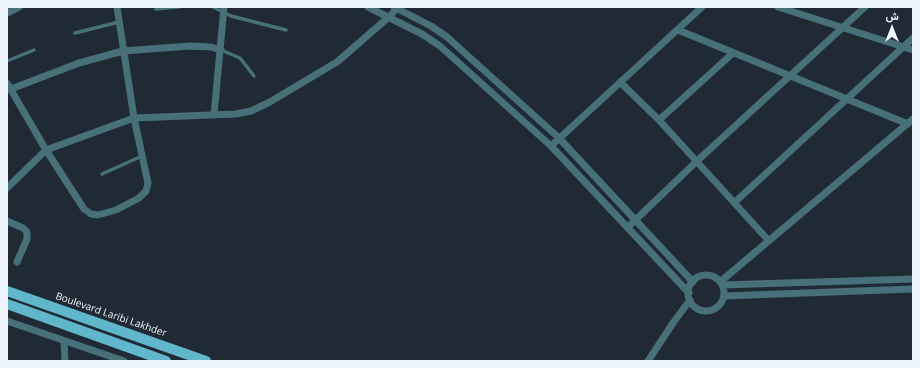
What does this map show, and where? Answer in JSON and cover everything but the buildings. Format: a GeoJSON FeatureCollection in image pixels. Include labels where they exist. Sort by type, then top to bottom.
{"type":"FeatureCollection","features":[{"type":"Feature","properties":{"kind":"main road","name":"Boulevard Laribi Lakhder"},"geometry":{"type":"LineString","coordinates":[[7,291],[206,361]]}},
{"type":"Feature","properties":{"kind":"main road"},"geometry":{"type":"LineString","coordinates":[[7,304],[146,358],[166,361]]}},
{"type":"Feature","properties":{"kind":"street"},"geometry":{"type":"LineString","coordinates":[[7,13],[19,7]]}},
{"type":"Feature","properties":{"kind":"street"},"geometry":{"type":"LineString","coordinates":[[117,7],[123,51],[134,118],[148,183],[146,191],[139,198],[116,210],[98,215],[91,214],[84,209],[46,150],[9,86],[79,62],[123,51],[190,46],[211,47],[221,50]]}},
{"type":"Feature","properties":{"kind":"street"},"geometry":{"type":"LineString","coordinates":[[368,7],[390,16],[440,46],[551,146],[628,227],[689,297],[696,308],[706,311],[720,305],[724,296],[721,283],[716,279],[707,276],[702,276],[693,282],[689,297],[648,361]]}},
{"type":"Feature","properties":{"kind":"street"},"geometry":{"type":"LineString","coordinates":[[7,188],[46,150],[134,118],[214,115],[244,112],[268,103],[337,62],[390,16],[396,7],[431,26],[447,37],[559,138],[693,282]]}},
{"type":"Feature","properties":{"kind":"street"},"geometry":{"type":"LineString","coordinates":[[551,146],[702,7]]}},
{"type":"Feature","properties":{"kind":"street"},"geometry":{"type":"LineString","coordinates":[[781,7],[913,50]]}},
{"type":"Feature","properties":{"kind":"street"},"geometry":{"type":"LineString","coordinates":[[628,227],[697,161],[865,7]]}},
{"type":"Feature","properties":{"kind":"street"},"geometry":{"type":"LineString","coordinates":[[214,115],[224,9]]}},
{"type":"Feature","properties":{"kind":"street"},"geometry":{"type":"LineString","coordinates":[[678,30],[848,99],[910,122],[721,283]]}},
{"type":"Feature","properties":{"kind":"street"},"geometry":{"type":"LineString","coordinates":[[735,202],[913,38]]}},
{"type":"Feature","properties":{"kind":"street"},"geometry":{"type":"LineString","coordinates":[[659,120],[733,53]]}},
{"type":"Feature","properties":{"kind":"street"},"geometry":{"type":"LineString","coordinates":[[620,82],[659,120],[769,241]]}},
{"type":"Feature","properties":{"kind":"street"},"geometry":{"type":"LineString","coordinates":[[7,220],[23,228],[27,232],[27,239],[17,262]]}},
{"type":"Feature","properties":{"kind":"street"},"geometry":{"type":"LineString","coordinates":[[721,283],[913,279]]}},
{"type":"Feature","properties":{"kind":"street"},"geometry":{"type":"LineString","coordinates":[[724,296],[913,290]]}},
{"type":"Feature","properties":{"kind":"street"},"geometry":{"type":"LineString","coordinates":[[7,321],[64,342],[124,361]]}},
{"type":"Feature","properties":{"kind":"street"},"geometry":{"type":"LineString","coordinates":[[64,342],[65,361]]}},
{"type":"Feature","properties":{"kind":"lane"},"geometry":{"type":"LineString","coordinates":[[156,9],[179,7]]}},
{"type":"Feature","properties":{"kind":"lane"},"geometry":{"type":"LineString","coordinates":[[213,7],[224,9],[231,16],[286,30]]}},
{"type":"Feature","properties":{"kind":"lane"},"geometry":{"type":"LineString","coordinates":[[75,33],[119,22]]}},
{"type":"Feature","properties":{"kind":"lane"},"geometry":{"type":"LineString","coordinates":[[7,61],[34,50]]}},
{"type":"Feature","properties":{"kind":"lane"},"geometry":{"type":"LineString","coordinates":[[221,50],[240,58],[254,76]]}},
{"type":"Feature","properties":{"kind":"lane"},"geometry":{"type":"LineString","coordinates":[[102,174],[142,156]]}}]}
